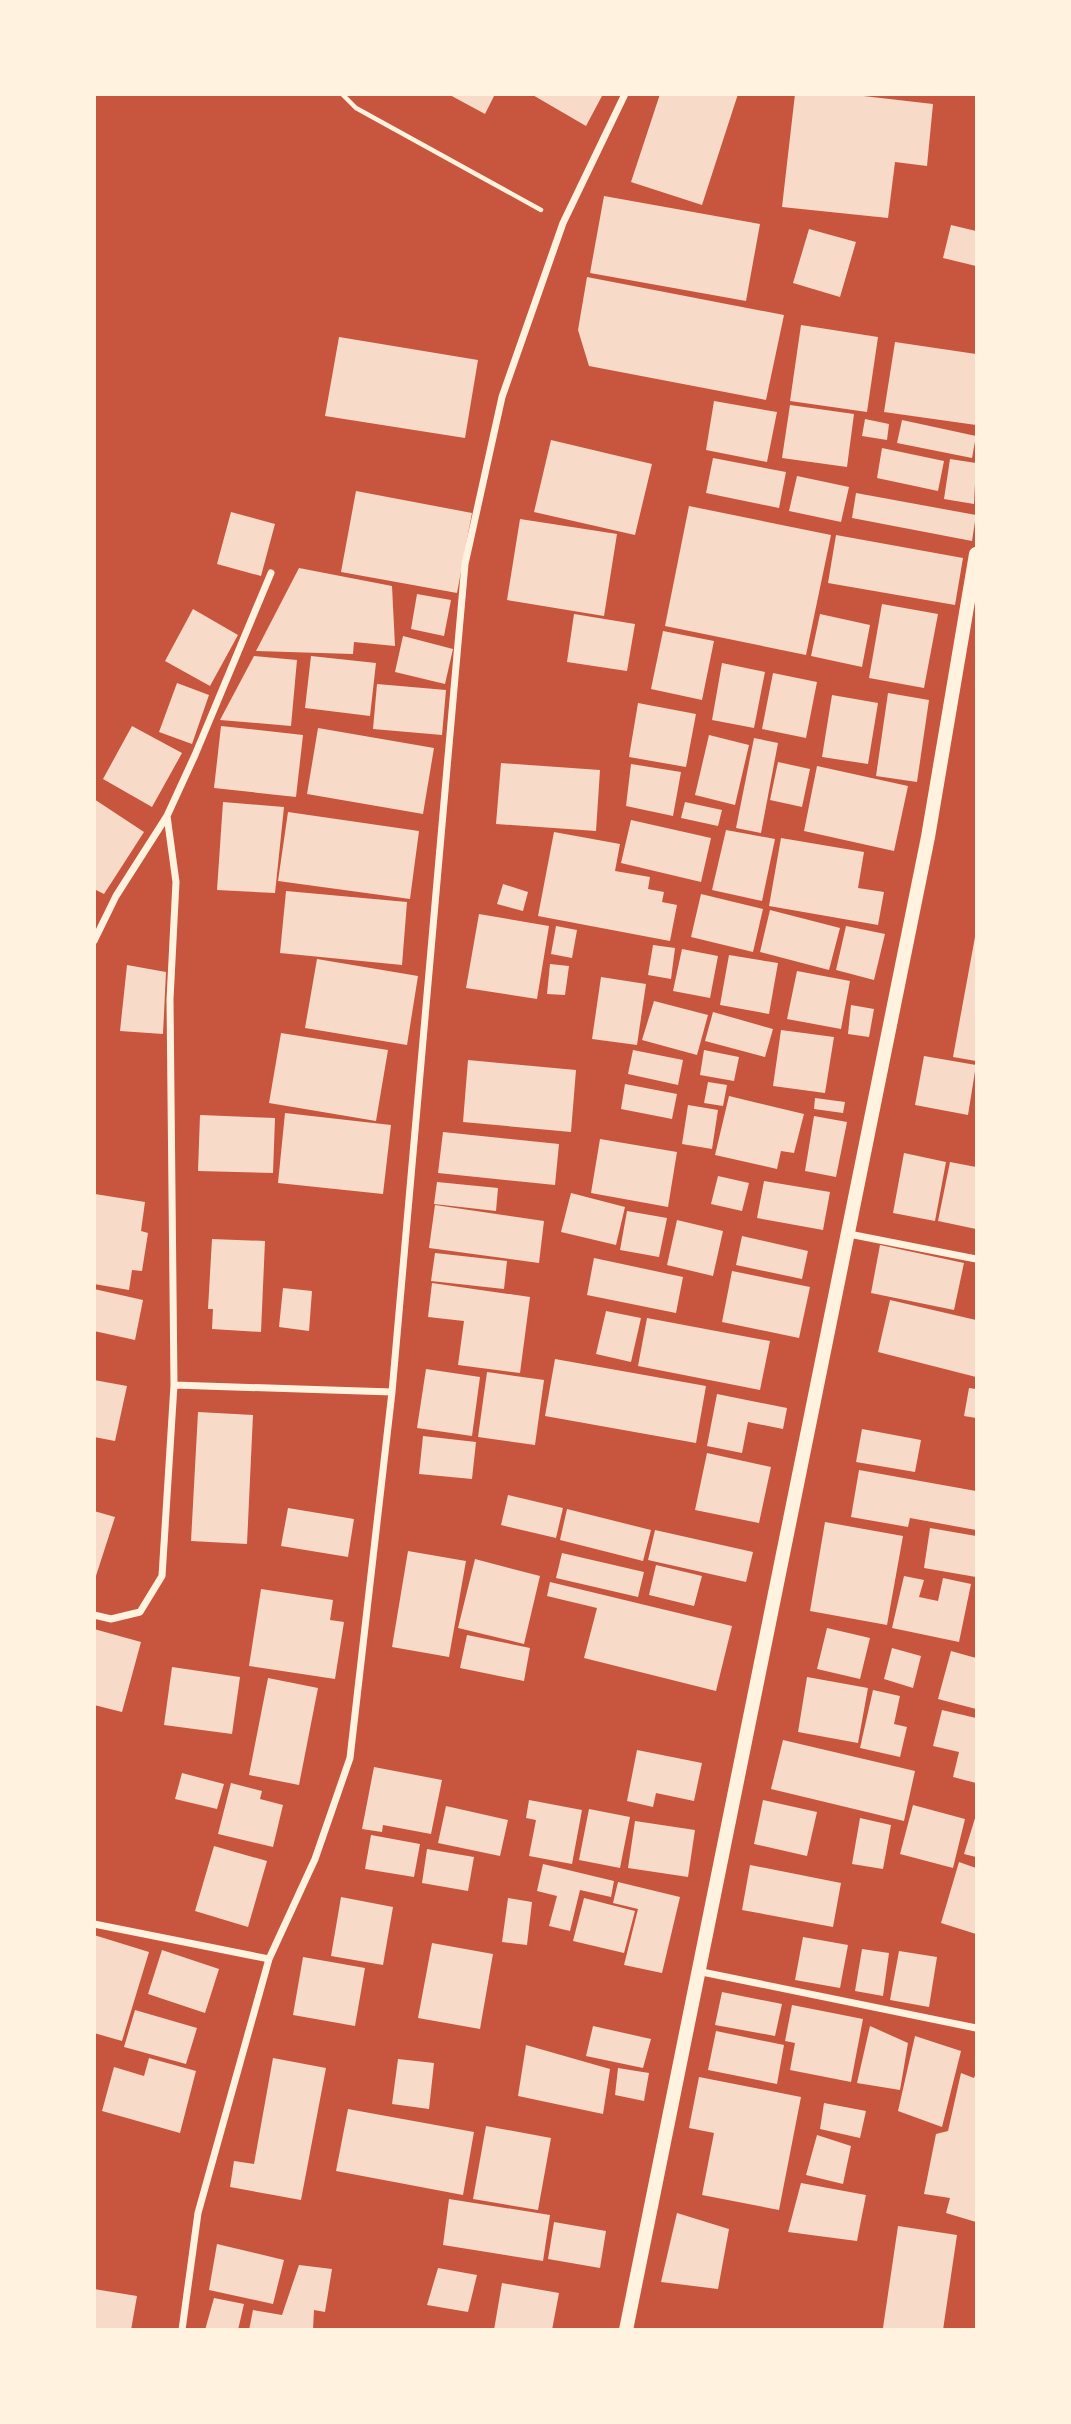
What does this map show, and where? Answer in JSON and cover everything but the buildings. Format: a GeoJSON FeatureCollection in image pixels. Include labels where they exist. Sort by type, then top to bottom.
{"type":"FeatureCollection","features":[{"type":"Feature","properties":{"kind":"main road"},"geometry":{"type":"LineString","coordinates":[[626,2329],[928,837],[976,554]]}},
{"type":"Feature","properties":{"kind":"street"},"geometry":{"type":"LineString","coordinates":[[182,2329],[198,2213],[269,1959],[316,1859],[350,1758],[392,1392],[465,564],[502,397],[563,223],[625,94]]}},
{"type":"Feature","properties":{"kind":"street"},"geometry":{"type":"LineString","coordinates":[[94,941],[116,897],[167,816],[271,573]]}},
{"type":"Feature","properties":{"kind":"street"},"geometry":{"type":"LineString","coordinates":[[94,1615],[111,1619],[140,1612],[162,1576],[174,1385],[170,999],[176,882],[167,816]]}},
{"type":"Feature","properties":{"kind":"street"},"geometry":{"type":"LineString","coordinates":[[849,1234],[976,1259]]}},
{"type":"Feature","properties":{"kind":"street"},"geometry":{"type":"LineString","coordinates":[[174,1385],[392,1392]]}},
{"type":"Feature","properties":{"kind":"street"},"geometry":{"type":"LineString","coordinates":[[94,1924],[269,1959]]}},
{"type":"Feature","properties":{"kind":"street"},"geometry":{"type":"LineString","coordinates":[[697,1971],[976,2028]]}},
{"type":"Feature","properties":{"kind":"path"},"geometry":{"type":"LineString","coordinates":[[342,94],[356,108],[563,223]]}}]}
